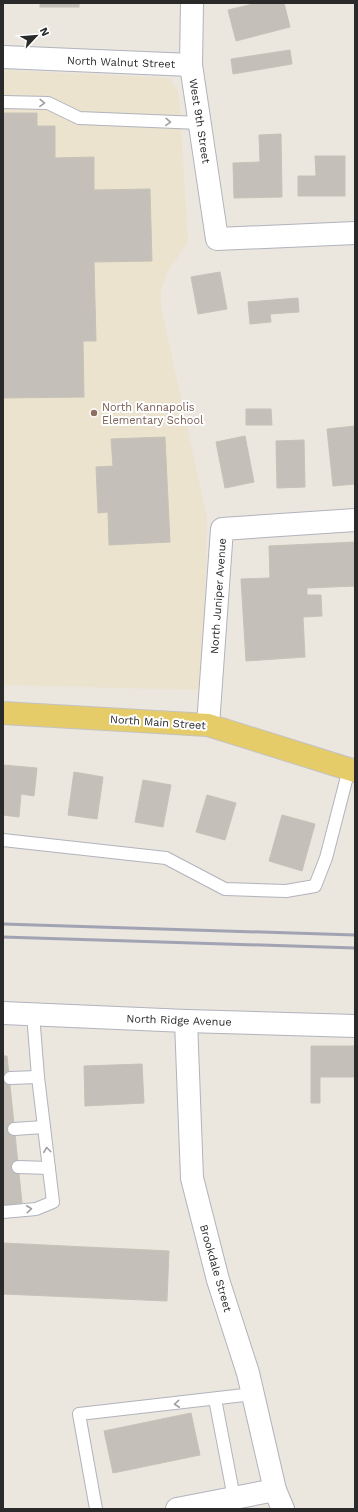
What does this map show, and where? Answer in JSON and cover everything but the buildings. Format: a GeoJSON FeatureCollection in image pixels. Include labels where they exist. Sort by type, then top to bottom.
{"type":"FeatureCollection","features":[{"type":"Feature","properties":{"kind":"main road","name":"North Main Street"},"geometry":{"type":"LineString","coordinates":[[3,713],[208,725],[352,770]]}},
{"type":"Feature","properties":{"kind":"street","name":"West 9th Street"},"geometry":{"type":"LineString","coordinates":[[192,3],[191,65],[218,238],[355,233]]}},
{"type":"Feature","properties":{"kind":"street","name":"North Walnut Street"},"geometry":{"type":"LineString","coordinates":[[3,57],[191,65]]}},
{"type":"Feature","properties":{"kind":"street","name":"North Juniper Avenue"},"geometry":{"type":"LineString","coordinates":[[208,725],[222,529],[355,520]]}},
{"type":"Feature","properties":{"kind":"street","name":"North Ridge Avenue"},"geometry":{"type":"LineString","coordinates":[[3,1012],[186,1021],[355,1026]]}},
{"type":"Feature","properties":{"kind":"street","name":"Brookdale Street"},"geometry":{"type":"LineString","coordinates":[[186,1021],[192,1178],[218,1280],[248,1373],[279,1499]]}},
{"type":"Feature","properties":{"kind":"street"},"geometry":{"type":"LineString","coordinates":[[177,1509],[234,1498],[279,1499]]}},
{"type":"Feature","properties":{"kind":"lane"},"geometry":{"type":"LineString","coordinates":[[3,102],[48,103],[79,118],[200,123]]}},
{"type":"Feature","properties":{"kind":"lane"},"geometry":{"type":"LineString","coordinates":[[3,840],[166,858],[224,889],[286,891],[315,886],[326,858],[352,770]]}},
{"type":"Feature","properties":{"kind":"lane"},"geometry":{"type":"LineString","coordinates":[[3,1212],[36,1209],[53,1202],[38,1077],[33,1014]]}},
{"type":"Feature","properties":{"kind":"lane"},"geometry":{"type":"LineString","coordinates":[[10,1078],[38,1077]]}},
{"type":"Feature","properties":{"kind":"lane"},"geometry":{"type":"LineString","coordinates":[[14,1129],[44,1127]]}},
{"type":"Feature","properties":{"kind":"lane"},"geometry":{"type":"LineString","coordinates":[[18,1168],[49,1168]]}},
{"type":"Feature","properties":{"kind":"lane"},"geometry":{"type":"LineString","coordinates":[[96,1509],[79,1414],[253,1394]]}},
{"type":"Feature","properties":{"kind":"lane"},"geometry":{"type":"LineString","coordinates":[[215,1399],[234,1498]]}},
{"type":"Feature","properties":{"kind":"shaded area","name":"North Kannapolis Elementary School"},"geometry":{"type":"Polygon","coordinates":[[[3,70],[168,78],[177,90],[179,97],[188,242],[167,272],[161,292],[161,307],[207,518],[203,690],[3,685],[3,70]]]}},
{"type":"Feature","properties":{"kind":"railway"},"geometry":{"type":"LineString","coordinates":[[3,924],[355,935]]}},
{"type":"Feature","properties":{"kind":"railway"},"geometry":{"type":"LineString","coordinates":[[3,937],[355,948]]}},
{"type":"Feature","properties":{"kind":"place","name":"North Kannapolis Elementary School"},"geometry":{"type":"Point","coordinates":[94,413]}}]}
